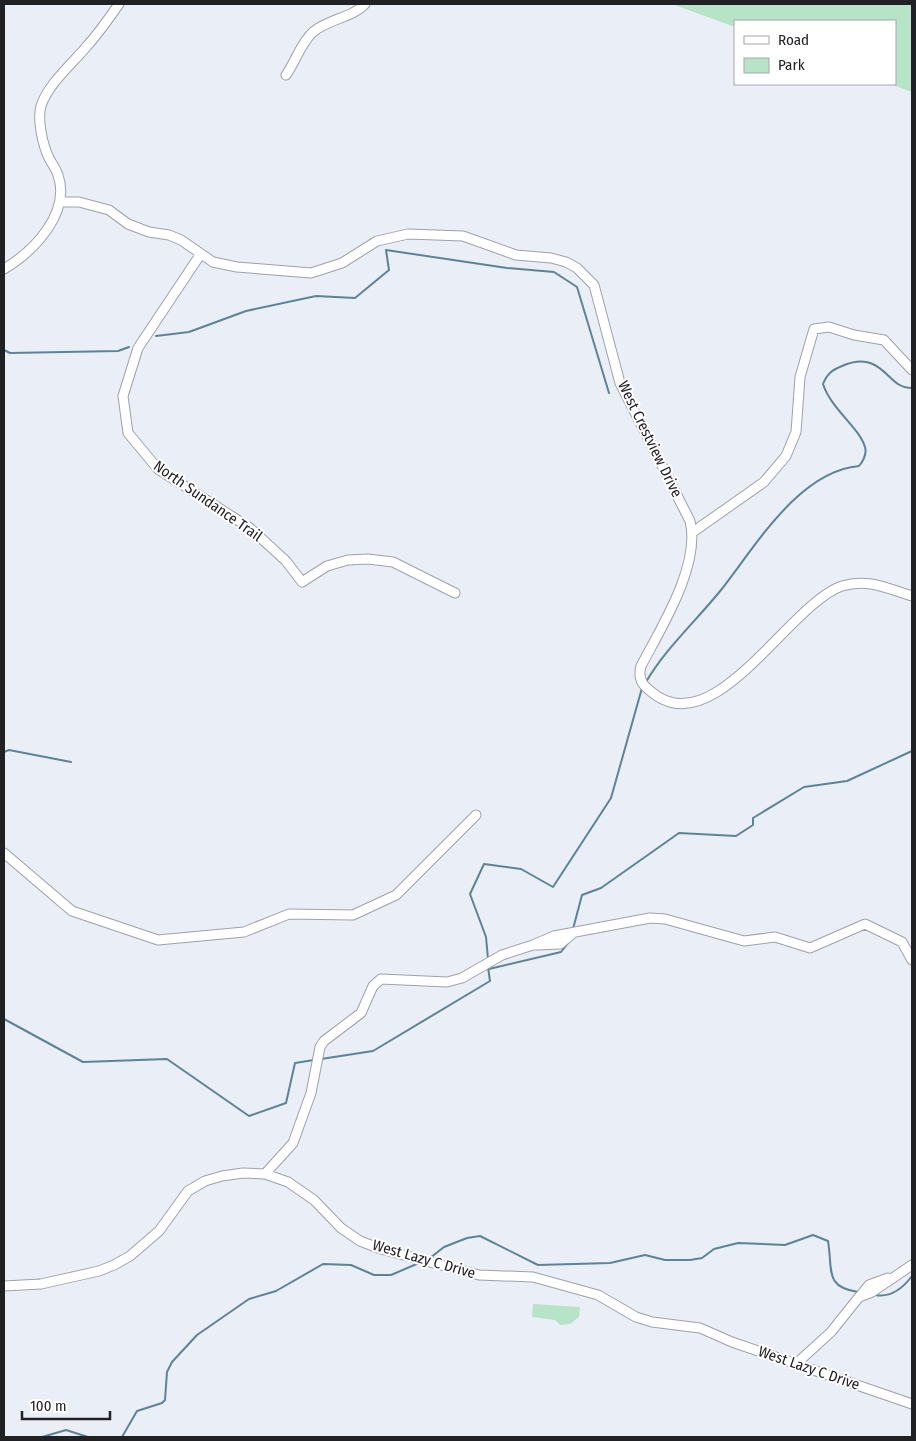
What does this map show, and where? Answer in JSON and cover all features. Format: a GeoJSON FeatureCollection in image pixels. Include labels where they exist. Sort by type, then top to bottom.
{"type":"FeatureCollection","features":[{"type":"Feature","properties":{"kind":"street"},"geometry":{"type":"LineString","coordinates":[[4,270],[17,261],[41,236],[54,220],[60,202],[60,182],[58,174],[48,156],[39,117],[41,107],[50,90],[89,44],[119,4]]}},
{"type":"Feature","properties":{"kind":"street"},"geometry":{"type":"LineString","coordinates":[[286,75],[305,41],[324,22],[355,12],[366,4]]}},
{"type":"Feature","properties":{"kind":"street","name":"West Crestview Drive"},"geometry":{"type":"LineString","coordinates":[[60,202],[79,202],[108,210],[128,224],[148,232],[169,235],[180,240],[200,255],[224,265],[312,273],[342,263],[376,241],[395,236],[456,236],[474,239],[516,255],[551,258],[577,268],[594,285],[620,383],[690,521],[693,532]]}},
{"type":"Feature","properties":{"kind":"street","name":"North Sundance Trail"},"geometry":{"type":"LineString","coordinates":[[200,255],[138,348],[123,396],[128,434],[158,469],[250,528],[286,561],[302,582],[327,566],[348,560],[368,559],[393,562],[456,593]]}},
{"type":"Feature","properties":{"kind":"street"},"geometry":{"type":"LineString","coordinates":[[912,370],[897,352],[878,338],[854,335],[829,327],[814,329],[800,377],[796,432],[786,456],[764,482],[693,532],[688,561],[674,602],[640,666],[640,681],[646,689],[660,698],[673,703],[697,701],[728,684],[819,602],[841,587],[854,584],[879,584],[912,596]]}},
{"type":"Feature","properties":{"kind":"street"},"geometry":{"type":"LineString","coordinates":[[4,853],[72,911],[158,940],[244,932],[288,914],[353,915],[396,895],[476,815]]}},
{"type":"Feature","properties":{"kind":"street"},"geometry":{"type":"LineString","coordinates":[[265,1174],[293,1143],[311,1093],[320,1047],[324,1041],[361,1013],[376,982],[388,979],[426,983],[447,982],[462,978],[510,952],[534,945],[554,936],[650,918],[665,919],[744,941],[775,937],[810,948],[864,924],[902,942],[912,960]]}},
{"type":"Feature","properties":{"kind":"street","name":"West Lazy C Drive"},"geometry":{"type":"LineString","coordinates":[[4,1286],[41,1284],[99,1271],[114,1265],[135,1252],[159,1232],[188,1191],[222,1176],[243,1173],[265,1174],[288,1182],[314,1200],[341,1228],[360,1241],[381,1249],[479,1275],[533,1277],[598,1295],[636,1317],[652,1322],[700,1328],[732,1342],[912,1404]]}},
{"type":"Feature","properties":{"kind":"street"},"geometry":{"type":"LineString","coordinates":[[797,1363],[831,1332],[859,1297],[872,1292],[891,1277],[912,1265]]}},
{"type":"Feature","properties":{"kind":"green space"},"geometry":{"type":"Polygon","coordinates":[[[672,4],[912,4],[912,92],[893,85],[896,85],[896,20],[734,20],[734,27],[672,4]]]}},
{"type":"Feature","properties":{"kind":"green space"},"geometry":{"type":"Polygon","coordinates":[[[533,1304],[580,1307],[579,1317],[570,1324],[560,1325],[555,1320],[532,1317],[533,1304]]]}},
{"type":"Feature","properties":{"kind":"waterway"},"geometry":{"type":"LineString","coordinates":[[156,336],[189,332],[246,311],[316,296],[355,298],[389,270],[386,250],[507,268],[554,272],[577,287],[609,393]]}},
{"type":"Feature","properties":{"kind":"waterway"},"geometry":{"type":"LineString","coordinates":[[4,350],[10,353],[118,351],[129,347]]}},
{"type":"Feature","properties":{"kind":"waterway"},"geometry":{"type":"LineString","coordinates":[[646,682],[663,658],[721,590],[780,514],[817,481],[837,471],[859,466],[862,462],[865,455],[865,447],[857,432],[838,410],[827,393],[823,384],[828,375],[842,366],[856,362],[867,362],[883,371],[896,383],[912,388]]}},
{"type":"Feature","properties":{"kind":"waterway"},"geometry":{"type":"LineString","coordinates":[[488,959],[486,937],[470,894],[484,864],[521,869],[553,887],[611,798],[642,688]]}},
{"type":"Feature","properties":{"kind":"waterway"},"geometry":{"type":"LineString","coordinates":[[4,752],[9,750],[71,762]]}},
{"type":"Feature","properties":{"kind":"waterway"},"geometry":{"type":"LineString","coordinates":[[573,929],[582,895],[601,888],[679,833],[736,836],[753,825],[753,818],[804,787],[847,781],[912,751]]}},
{"type":"Feature","properties":{"kind":"waterway"},"geometry":{"type":"LineString","coordinates":[[489,969],[561,952],[568,943]]}},
{"type":"Feature","properties":{"kind":"waterway"},"geometry":{"type":"LineString","coordinates":[[321,1059],[373,1051],[490,981],[488,967]]}},
{"type":"Feature","properties":{"kind":"waterway"},"geometry":{"type":"LineString","coordinates":[[4,1019],[83,1062],[167,1059],[249,1116],[286,1103],[295,1063],[314,1060]]}},
{"type":"Feature","properties":{"kind":"waterway"},"geometry":{"type":"LineString","coordinates":[[430,1258],[444,1247],[467,1238],[480,1236],[538,1265],[610,1263],[645,1255],[665,1260],[690,1260],[702,1258],[714,1249],[738,1243],[785,1245],[813,1235],[828,1241],[832,1276],[835,1281],[847,1290],[858,1292]]}},
{"type":"Feature","properties":{"kind":"waterway"},"geometry":{"type":"LineString","coordinates":[[122,1437],[137,1411],[162,1403],[165,1400],[167,1372],[172,1362],[197,1335],[249,1299],[276,1291],[323,1264],[351,1265],[374,1275],[391,1275],[419,1263]]}},
{"type":"Feature","properties":{"kind":"waterway"},"geometry":{"type":"LineString","coordinates":[[875,1295],[881,1296],[896,1291],[912,1276]]}},
{"type":"Feature","properties":{"kind":"waterway"},"geometry":{"type":"LineString","coordinates":[[42,1437],[66,1430],[88,1437]]}}]}
